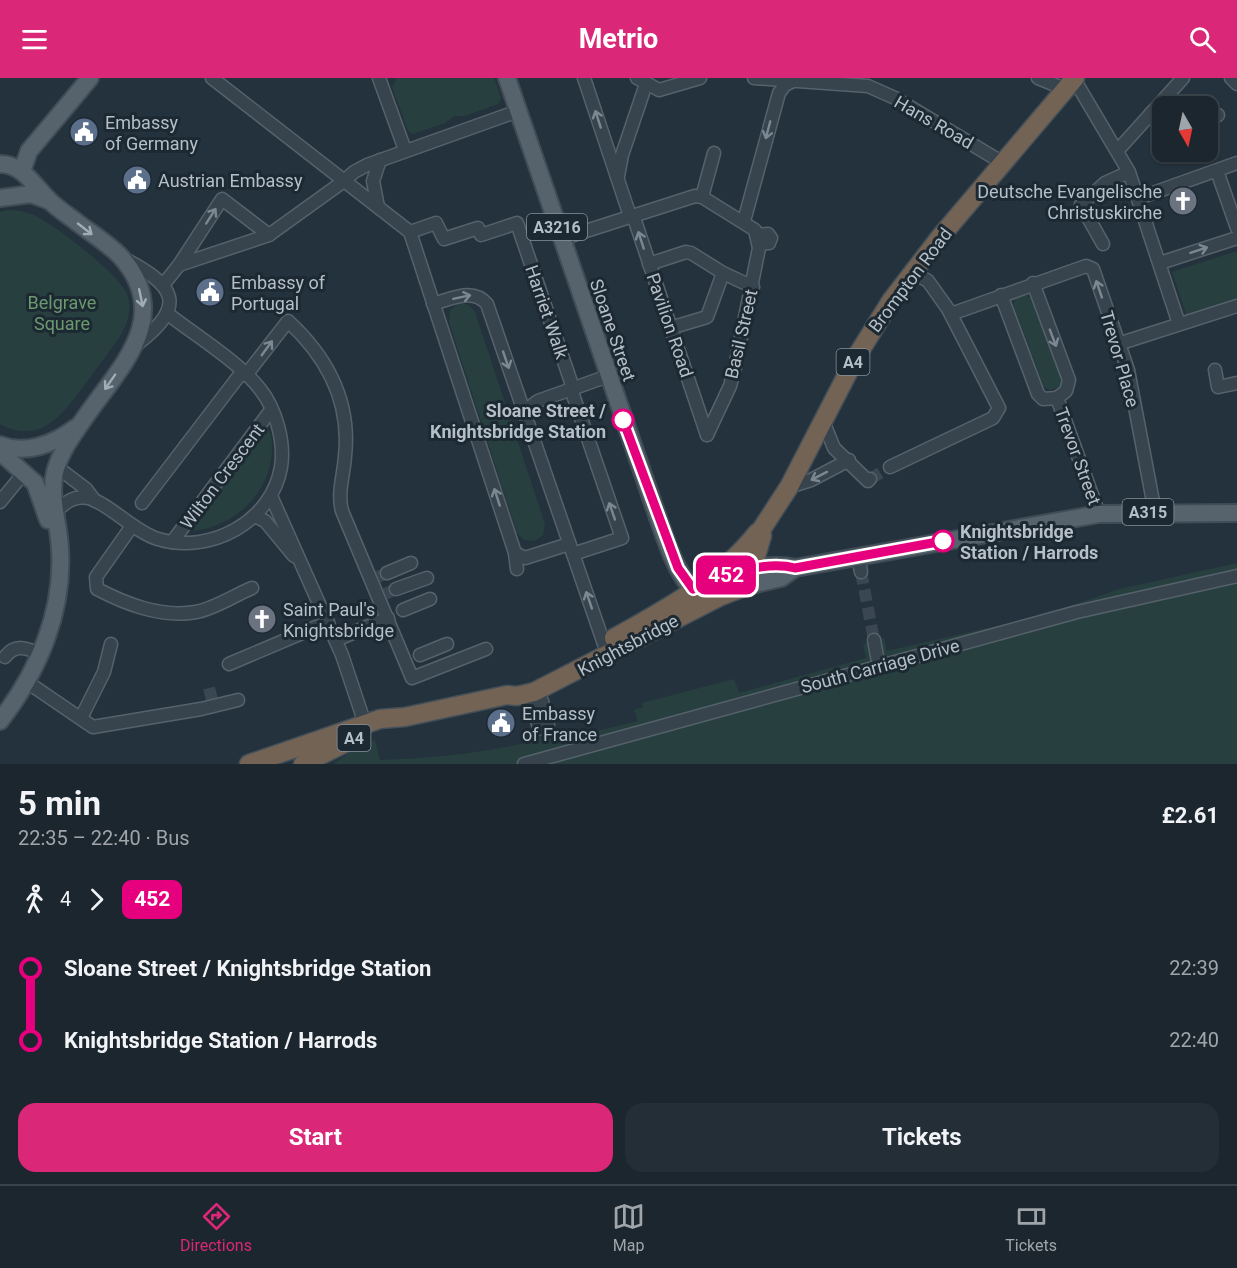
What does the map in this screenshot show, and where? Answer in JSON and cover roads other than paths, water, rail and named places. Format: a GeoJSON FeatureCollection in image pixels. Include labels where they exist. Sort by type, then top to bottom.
{"type":"FeatureCollection","features":[{"type":"Feature","properties":{"kind":"highway","name":"Brompton Road"},"geometry":{"type":"LineString","coordinates":[[750,578],[761,531],[789,488],[865,341],[913,272],[1072,82]]}},
{"type":"Feature","properties":{"kind":"highway","name":"Knightsbridge"},"geometry":{"type":"LineString","coordinates":[[507,695],[514,689],[604,644],[701,585],[730,565],[761,531]]}},
{"type":"Feature","properties":{"kind":"highway","name":"Knightsbridge"},"geometry":{"type":"LineString","coordinates":[[249,764],[380,719],[405,717],[507,695],[535,695],[721,596],[750,578]]}},
{"type":"Feature","properties":{"kind":"highway"},"geometry":{"type":"LineString","coordinates":[[686,614],[701,585]]}},
{"type":"Feature","properties":{"kind":"highway","name":"Knightsbridge"},"geometry":{"type":"LineString","coordinates":[[303,764],[347,741],[405,717]]}},
{"type":"Feature","properties":{"kind":"main road","name":"Sloane Street"},"geometry":{"type":"LineString","coordinates":[[507,78],[608,376],[678,568],[701,585]]}},
{"type":"Feature","properties":{"kind":"main road"},"geometry":{"type":"LineString","coordinates":[[22,171],[28,151],[86,79]]}},
{"type":"Feature","properties":{"kind":"main road"},"geometry":{"type":"LineString","coordinates":[[2,164],[28,151]]}},
{"type":"Feature","properties":{"kind":"main road"},"geometry":{"type":"LineString","coordinates":[[0,721],[27,682],[42,655],[55,607],[60,560],[54,486],[57,467],[84,419],[136,345],[143,321],[142,294],[119,256],[51,202],[22,171],[2,164]]}},
{"type":"Feature","properties":{"kind":"main road"},"geometry":{"type":"LineString","coordinates":[[0,198],[32,194],[51,202]]}},
{"type":"Feature","properties":{"kind":"main road"},"geometry":{"type":"LineString","coordinates":[[0,445],[23,449],[47,444],[66,435],[84,419]]}},
{"type":"Feature","properties":{"kind":"main road"},"geometry":{"type":"LineString","coordinates":[[0,452],[35,483],[41,496],[50,532],[58,583]]}},
{"type":"Feature","properties":{"kind":"main road","name":"Knightsbridge"},"geometry":{"type":"LineString","coordinates":[[701,585],[750,578],[784,565],[795,568],[1099,514],[1237,513]]}},
{"type":"Feature","properties":{"kind":"main road"},"geometry":{"type":"LineString","coordinates":[[701,585],[700,594],[721,596]]}},
{"type":"Feature","properties":{"kind":"main road","name":"A4"},"geometry":{"type":"LineString","coordinates":[[271,764],[338,733]]}},
{"type":"Feature","properties":{"kind":"street"},"geometry":{"type":"LineString","coordinates":[[379,78],[405,150]]}},
{"type":"Feature","properties":{"kind":"street","name":"Pavilion Road"},"geometry":{"type":"LineString","coordinates":[[584,78],[707,435]]}},
{"type":"Feature","properties":{"kind":"street"},"geometry":{"type":"LineString","coordinates":[[607,224],[616,214],[622,155],[642,81],[666,89],[700,78]]}},
{"type":"Feature","properties":{"kind":"street","name":"Hans Road"},"geometry":{"type":"LineString","coordinates":[[754,78],[793,79],[868,87],[895,98],[1003,163]]}},
{"type":"Feature","properties":{"kind":"street"},"geometry":{"type":"LineString","coordinates":[[1038,78],[1072,82],[1118,150],[1139,198],[1179,324]]}},
{"type":"Feature","properties":{"kind":"street"},"geometry":{"type":"LineString","coordinates":[[1118,150],[1182,78]]}},
{"type":"Feature","properties":{"kind":"street"},"geometry":{"type":"LineString","coordinates":[[1231,78],[1237,84]]}},
{"type":"Feature","properties":{"kind":"street"},"geometry":{"type":"LineString","coordinates":[[215,79],[410,232],[516,562],[525,558],[572,552]]}},
{"type":"Feature","properties":{"kind":"street"},"geometry":{"type":"LineString","coordinates":[[561,239],[695,196],[702,197],[744,221],[778,93],[793,79]]}},
{"type":"Feature","properties":{"kind":"street"},"geometry":{"type":"LineString","coordinates":[[179,265],[269,235],[344,182],[354,172],[382,159],[518,111]]}},
{"type":"Feature","properties":{"kind":"street"},"geometry":{"type":"LineString","coordinates":[[702,197],[714,153]]}},
{"type":"Feature","properties":{"kind":"street"},"geometry":{"type":"LineString","coordinates":[[378,207],[373,181],[382,159]]}},
{"type":"Feature","properties":{"kind":"street"},"geometry":{"type":"LineString","coordinates":[[1139,198],[1237,163]]}},
{"type":"Feature","properties":{"kind":"street"},"geometry":{"type":"LineString","coordinates":[[1217,171],[1237,228]]}},
{"type":"Feature","properties":{"kind":"street"},"geometry":{"type":"LineString","coordinates":[[1103,244],[1081,205],[1105,183],[1129,172]]}},
{"type":"Feature","properties":{"kind":"street"},"geometry":{"type":"LineString","coordinates":[[163,285],[179,265],[222,199],[269,235]]}},
{"type":"Feature","properties":{"kind":"street","name":"Basil Street"},"geometry":{"type":"LineString","coordinates":[[707,435],[730,386],[753,287],[757,236],[744,221]]}},
{"type":"Feature","properties":{"kind":"street","name":"Harriet Walk"},"geometry":{"type":"LineString","coordinates":[[410,232],[436,223],[444,239],[478,228],[481,235],[517,223],[622,538],[572,552]]}},
{"type":"Feature","properties":{"kind":"street"},"geometry":{"type":"LineString","coordinates":[[1160,263],[1237,238]]}},
{"type":"Feature","properties":{"kind":"street"},"geometry":{"type":"LineString","coordinates":[[649,264],[686,252],[753,287]]}},
{"type":"Feature","properties":{"kind":"street"},"geometry":{"type":"LineString","coordinates":[[119,256],[146,271],[163,285],[170,301],[168,314],[136,345]]}},
{"type":"Feature","properties":{"kind":"street","name":"Trevor Place"},"geometry":{"type":"LineString","coordinates":[[1033,283],[1089,266],[1093,269],[1128,370],[1155,512]]}},
{"type":"Feature","properties":{"kind":"street"},"geometry":{"type":"LineString","coordinates":[[890,467],[998,414],[997,401],[951,314],[928,281],[913,272]]}},
{"type":"Feature","properties":{"kind":"street"},"geometry":{"type":"LineString","coordinates":[[670,328],[707,317],[723,273]]}},
{"type":"Feature","properties":{"kind":"street"},"geometry":{"type":"LineString","coordinates":[[951,314],[1001,295],[1033,283],[1069,380],[1066,392],[1056,398],[1043,399],[1038,394],[1001,295]]}},
{"type":"Feature","properties":{"kind":"street"},"geometry":{"type":"LineString","coordinates":[[433,304],[467,294],[484,301],[604,644]]}},
{"type":"Feature","properties":{"kind":"street"},"geometry":{"type":"LineString","coordinates":[[1118,344],[1237,306]]}},
{"type":"Feature","properties":{"kind":"street","name":"Wilton Crescent"},"geometry":{"type":"LineString","coordinates":[[57,467],[86,489],[95,501],[132,526],[158,539],[172,542],[195,542],[235,531],[255,516],[271,496],[281,467],[282,452],[272,410],[264,395],[244,374],[168,314]]}},
{"type":"Feature","properties":{"kind":"street"},"geometry":{"type":"LineString","coordinates":[[142,503],[288,321],[319,354],[336,384],[343,413],[346,444],[340,504],[387,594],[392,615],[413,658],[412,678],[486,649]]}},
{"type":"Feature","properties":{"kind":"street"},"geometry":{"type":"LineString","coordinates":[[1215,370],[1218,387],[1237,383]]}},
{"type":"Feature","properties":{"kind":"street"},"geometry":{"type":"LineString","coordinates":[[526,416],[526,410],[538,400],[608,376]]}},
{"type":"Feature","properties":{"kind":"street"},"geometry":{"type":"LineString","coordinates":[[519,397],[538,400]]}},
{"type":"Feature","properties":{"kind":"street","name":"Trevor Street"},"geometry":{"type":"LineString","coordinates":[[1056,398],[1099,514]]}},
{"type":"Feature","properties":{"kind":"street","name":"Wilton Crescent"},"geometry":{"type":"LineString","coordinates":[[172,542],[272,410]]}},
{"type":"Feature","properties":{"kind":"street"},"geometry":{"type":"LineString","coordinates":[[823,421],[834,448],[869,480]]}},
{"type":"Feature","properties":{"kind":"street"},"geometry":{"type":"LineString","coordinates":[[789,488],[811,480],[849,460]]}},
{"type":"Feature","properties":{"kind":"street"},"geometry":{"type":"LineString","coordinates":[[0,502],[23,474]]}},
{"type":"Feature","properties":{"kind":"street"},"geometry":{"type":"LineString","coordinates":[[271,496],[297,551],[298,559]]}},
{"type":"Feature","properties":{"kind":"street"},"geometry":{"type":"LineString","coordinates":[[56,511],[78,497],[95,501]]}},
{"type":"Feature","properties":{"kind":"street"},"geometry":{"type":"LineString","coordinates":[[255,516],[265,521],[298,559],[336,640],[365,724]]}},
{"type":"Feature","properties":{"kind":"street"},"geometry":{"type":"LineString","coordinates":[[132,526],[96,577],[97,590],[129,605],[156,611],[196,612],[252,588]]}},
{"type":"Feature","properties":{"kind":"street"},"geometry":{"type":"LineString","coordinates":[[858,555],[861,572]]}},
{"type":"Feature","properties":{"kind":"street"},"geometry":{"type":"LineString","coordinates":[[379,577],[411,563]]}},
{"type":"Feature","properties":{"kind":"street","name":"South Carriage Drive"},"geometry":{"type":"LineString","coordinates":[[524,764],[1122,600],[1237,576]]}},
{"type":"Feature","properties":{"kind":"street"},"geometry":{"type":"LineString","coordinates":[[387,594],[427,578]]}},
{"type":"Feature","properties":{"kind":"street"},"geometry":{"type":"LineString","coordinates":[[336,640],[430,599]]}},
{"type":"Feature","properties":{"kind":"street"},"geometry":{"type":"LineString","coordinates":[[229,664],[328,622]]}},
{"type":"Feature","properties":{"kind":"street"},"geometry":{"type":"LineString","coordinates":[[874,640],[879,667]]}},
{"type":"Feature","properties":{"kind":"street"},"geometry":{"type":"LineString","coordinates":[[79,716],[104,672],[111,644]]}},
{"type":"Feature","properties":{"kind":"street"},"geometry":{"type":"LineString","coordinates":[[413,658],[447,644]]}},
{"type":"Feature","properties":{"kind":"street"},"geometry":{"type":"LineString","coordinates":[[5,657],[10,650],[21,648],[42,655]]}},
{"type":"Feature","properties":{"kind":"street"},"geometry":{"type":"LineString","coordinates":[[27,682],[93,727],[238,700]]}},
{"type":"Feature","properties":{"kind":"tunnel"},"geometry":{"type":"LineString","coordinates":[[870,479],[890,467]]}},
{"type":"Feature","properties":{"kind":"tunnel"},"geometry":{"type":"LineString","coordinates":[[861,572],[874,640]]}},
{"type":"Feature","properties":{"kind":"tunnel"},"geometry":{"type":"LineString","coordinates":[[378,577],[387,573]]}},
{"type":"Feature","properties":{"kind":"tunnel"},"geometry":{"type":"LineString","coordinates":[[385,594],[396,589]]}},
{"type":"Feature","properties":{"kind":"tunnel"},"geometry":{"type":"LineString","coordinates":[[209,688],[213,703]]}},
{"type":"Feature","properties":{"kind":"place","name":"Embassy of Germany"},"geometry":{"type":"Point","coordinates":[84,132]}},
{"type":"Feature","properties":{"kind":"place","name":"Austrian Embassy"},"geometry":{"type":"Point","coordinates":[137,180]}},
{"type":"Feature","properties":{"kind":"place","name":"Deutsche Evangelische Christuskirche"},"geometry":{"type":"Point","coordinates":[1183,201]}},
{"type":"Feature","properties":{"kind":"place","name":"Embassy of Portugal"},"geometry":{"type":"Point","coordinates":[210,292]}},
{"type":"Feature","properties":{"kind":"place","name":"Sloane Street / Knightsbridge Station"},"geometry":{"type":"Point","coordinates":[623,420]}},
{"type":"Feature","properties":{"kind":"place","name":"Knightsbridge Station / Harrods"},"geometry":{"type":"Point","coordinates":[943,541]}},
{"type":"Feature","properties":{"kind":"place","name":"Saint Paul's Knightsbridge"},"geometry":{"type":"Point","coordinates":[262,619]}},
{"type":"Feature","properties":{"kind":"place","name":"Embassy of France"},"geometry":{"type":"Point","coordinates":[501,723]}},
{"type":"Feature","properties":{"kind":"park label","name":"Belgrave Square"},"geometry":{"type":"Point","coordinates":[62,312]}}]}
